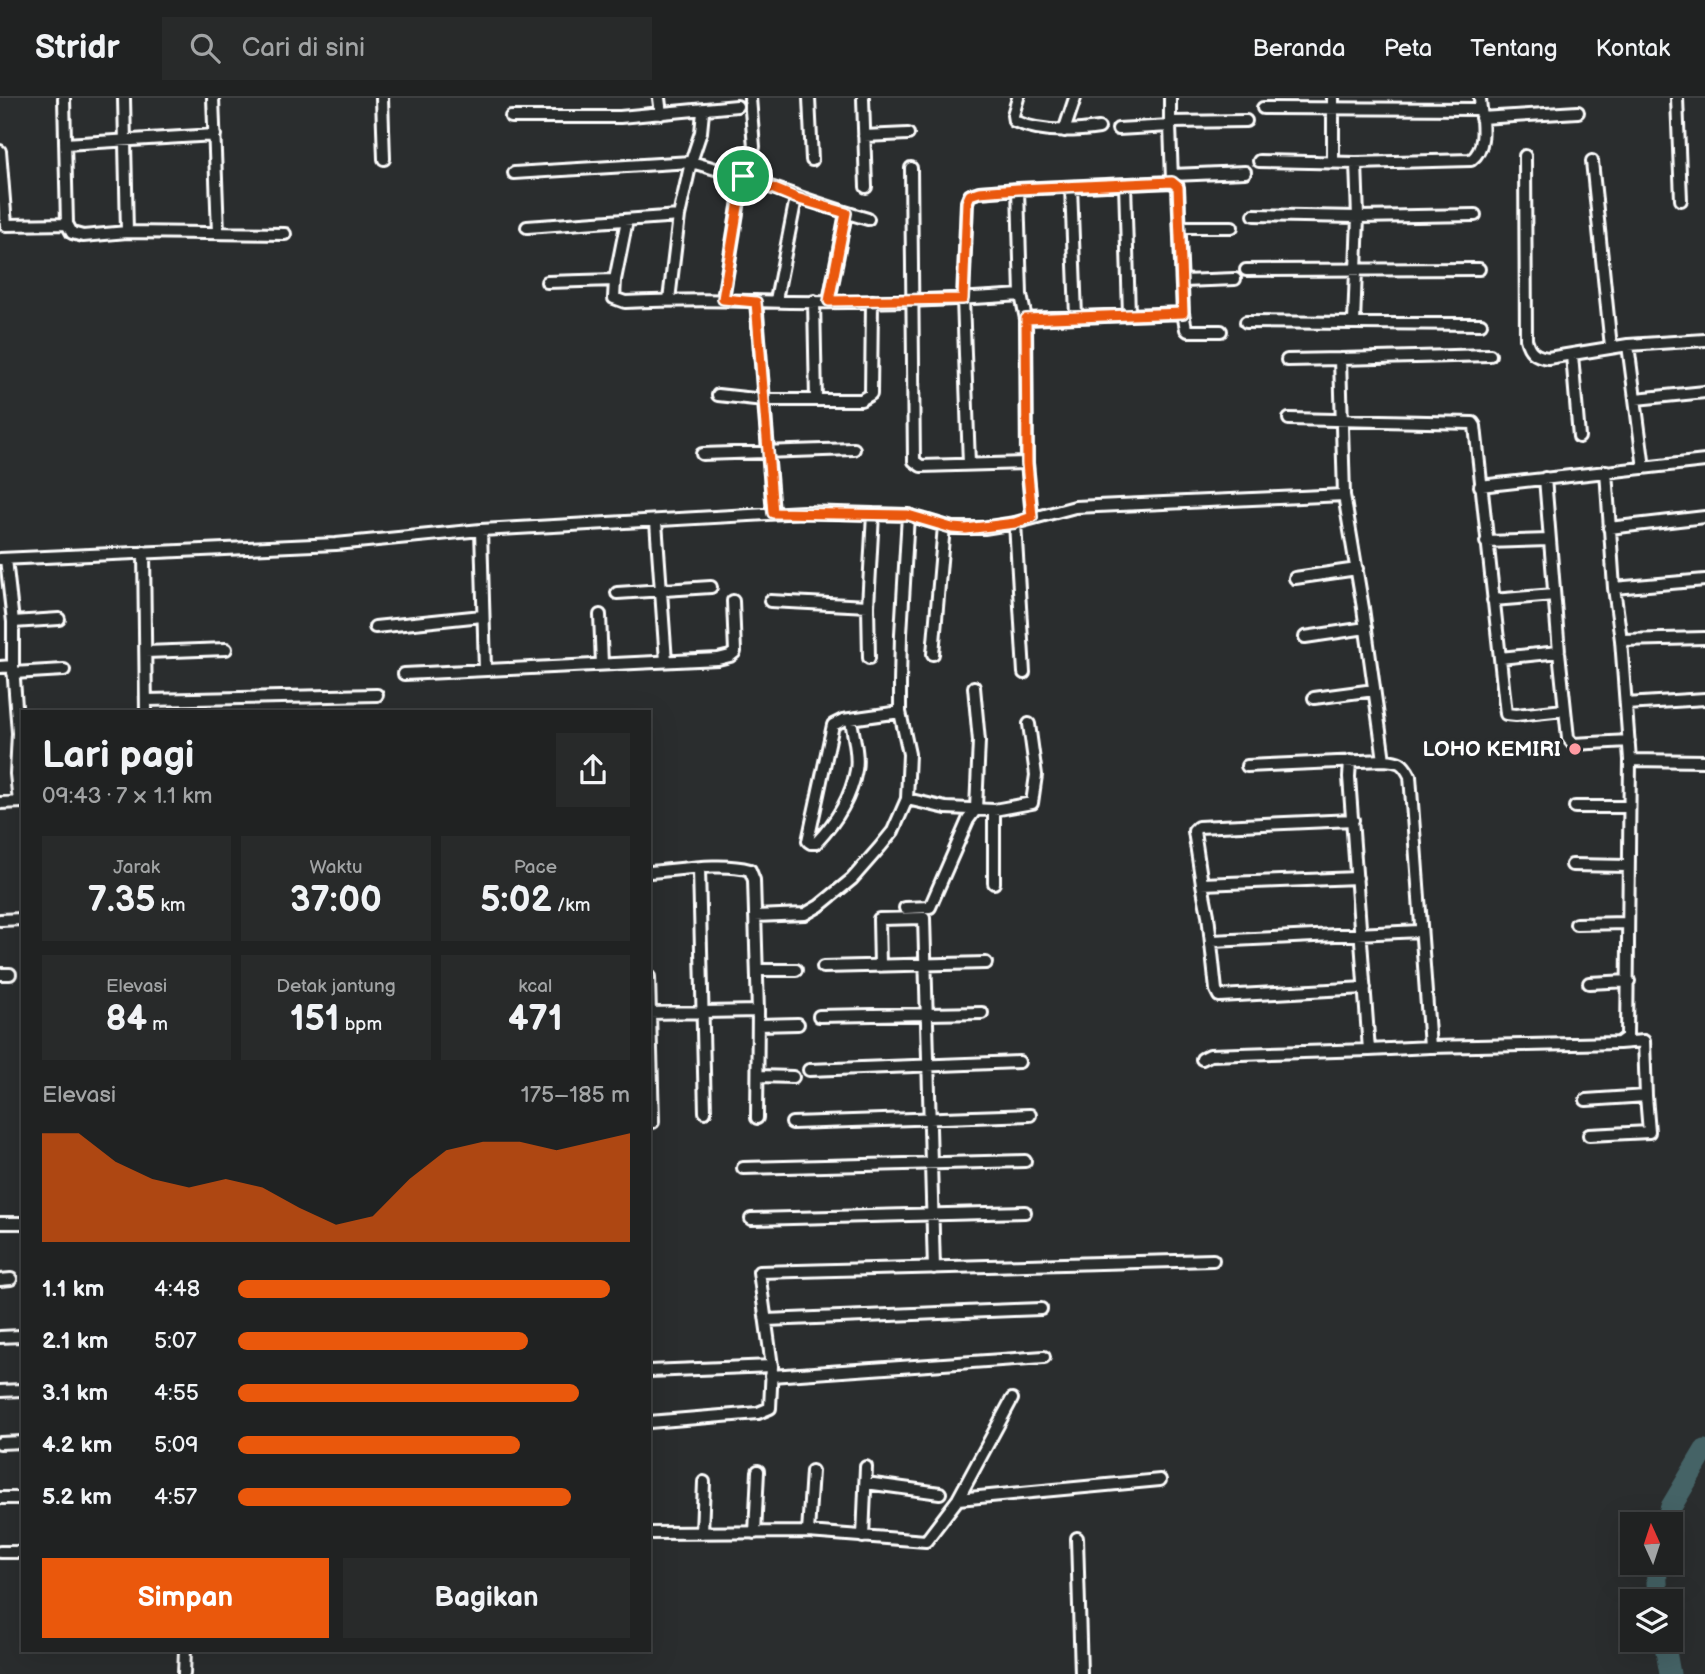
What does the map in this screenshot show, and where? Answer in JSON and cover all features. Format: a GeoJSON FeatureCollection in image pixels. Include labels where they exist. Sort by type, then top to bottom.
{"type":"FeatureCollection","features":[{"type":"Feature","properties":{"kind":"street"},"geometry":{"type":"LineString","coordinates":[[64,98],[67,224],[72,233],[83,236],[127,232],[285,234]]}},
{"type":"Feature","properties":{"kind":"street"},"geometry":{"type":"LineString","coordinates":[[124,98],[127,232]]}},
{"type":"Feature","properties":{"kind":"street"},"geometry":{"type":"LineString","coordinates":[[212,98],[218,233]]}},
{"type":"Feature","properties":{"kind":"street"},"geometry":{"type":"LineString","coordinates":[[382,98],[384,159]]}},
{"type":"Feature","properties":{"kind":"street"},"geometry":{"type":"LineString","coordinates":[[659,98],[661,114]]}},
{"type":"Feature","properties":{"kind":"street"},"geometry":{"type":"LineString","coordinates":[[750,98],[754,148]]}},
{"type":"Feature","properties":{"kind":"street"},"geometry":{"type":"LineString","coordinates":[[809,98],[812,160]]}},
{"type":"Feature","properties":{"kind":"street"},"geometry":{"type":"LineString","coordinates":[[863,98],[866,187]]}},
{"type":"Feature","properties":{"kind":"street"},"geometry":{"type":"LineString","coordinates":[[1018,98],[1013,114],[1014,121],[1027,127],[1064,131],[1099,128]]}},
{"type":"Feature","properties":{"kind":"street"},"geometry":{"type":"LineString","coordinates":[[1064,131],[1075,98]]}},
{"type":"Feature","properties":{"kind":"street"},"geometry":{"type":"LineString","coordinates":[[1170,98],[1172,178],[1178,187],[1186,329],[1221,331]]}},
{"type":"Feature","properties":{"kind":"street"},"geometry":{"type":"LineString","coordinates":[[1677,98],[1681,200]]}},
{"type":"Feature","properties":{"kind":"street"},"geometry":{"type":"LineString","coordinates":[[1262,108],[1333,102],[1578,112]]}},
{"type":"Feature","properties":{"kind":"street"},"geometry":{"type":"LineString","coordinates":[[1333,102],[1333,162]]}},
{"type":"Feature","properties":{"kind":"street"},"geometry":{"type":"LineString","coordinates":[[511,117],[620,117],[737,106]]}},
{"type":"Feature","properties":{"kind":"street"},"geometry":{"type":"LineString","coordinates":[[1259,161],[1356,163],[1471,160],[1478,155],[1482,144],[1480,108]]}},
{"type":"Feature","properties":{"kind":"street"},"geometry":{"type":"LineString","coordinates":[[669,300],[679,216],[701,132],[703,112],[700,110]]}},
{"type":"Feature","properties":{"kind":"street"},"geometry":{"type":"LineString","coordinates":[[1118,128],[1246,121]]}},
{"type":"Feature","properties":{"kind":"street"},"geometry":{"type":"LineString","coordinates":[[864,136],[908,134]]}},
{"type":"Feature","properties":{"kind":"street"},"geometry":{"type":"LineString","coordinates":[[65,144],[215,135]]}},
{"type":"Feature","properties":{"kind":"street"},"geometry":{"type":"LineString","coordinates":[[0,151],[3,225],[67,224]]}},
{"type":"Feature","properties":{"kind":"street"},"geometry":{"type":"LineString","coordinates":[[1525,156],[1528,348],[1541,357],[1572,355],[1628,345],[1705,340]]}},
{"type":"Feature","properties":{"kind":"street"},"geometry":{"type":"LineString","coordinates":[[1592,161],[1611,347]]}},
{"type":"Feature","properties":{"kind":"street"},"geometry":{"type":"LineString","coordinates":[[514,173],[691,162],[743,176],[796,198],[868,219]]}},
{"type":"Feature","properties":{"kind":"street"},"geometry":{"type":"LineString","coordinates":[[1354,323],[1358,218],[1356,163]]}},
{"type":"Feature","properties":{"kind":"street"},"geometry":{"type":"LineString","coordinates":[[911,168],[914,461],[921,466],[1027,463]]}},
{"type":"Feature","properties":{"kind":"street"},"geometry":{"type":"LineString","coordinates":[[969,464],[963,299],[967,202],[970,195],[979,192],[1125,184],[1245,172]]}},
{"type":"Feature","properties":{"kind":"street"},"geometry":{"type":"LineString","coordinates":[[723,299],[743,176]]}},
{"type":"Feature","properties":{"kind":"street"},"geometry":{"type":"LineString","coordinates":[[1125,184],[1129,314]]}},
{"type":"Feature","properties":{"kind":"street"},"geometry":{"type":"LineString","coordinates":[[1072,187],[1076,316]]}},
{"type":"Feature","properties":{"kind":"street"},"geometry":{"type":"LineString","coordinates":[[1018,189],[1021,295],[1026,319],[1027,463],[1032,517]]}},
{"type":"Feature","properties":{"kind":"street"},"geometry":{"type":"LineString","coordinates":[[776,300],[796,198]]}},
{"type":"Feature","properties":{"kind":"street"},"geometry":{"type":"LineString","coordinates":[[829,301],[846,213]]}},
{"type":"Feature","properties":{"kind":"street"},"geometry":{"type":"LineString","coordinates":[[1255,215],[1358,218],[1475,215]]}},
{"type":"Feature","properties":{"kind":"street"},"geometry":{"type":"LineString","coordinates":[[527,227],[679,216]]}},
{"type":"Feature","properties":{"kind":"street"},"geometry":{"type":"LineString","coordinates":[[627,220],[614,298],[625,302],[723,299],[756,302],[872,301],[1021,295]]}},
{"type":"Feature","properties":{"kind":"street"},"geometry":{"type":"LineString","coordinates":[[1180,227],[1232,227]]}},
{"type":"Feature","properties":{"kind":"street"},"geometry":{"type":"LineString","coordinates":[[1246,270],[1479,270]]}},
{"type":"Feature","properties":{"kind":"street"},"geometry":{"type":"LineString","coordinates":[[1183,281],[1236,279]]}},
{"type":"Feature","properties":{"kind":"street"},"geometry":{"type":"LineString","coordinates":[[547,282],[615,280]]}},
{"type":"Feature","properties":{"kind":"street"},"geometry":{"type":"LineString","coordinates":[[814,301],[816,400]]}},
{"type":"Feature","properties":{"kind":"street"},"geometry":{"type":"LineString","coordinates":[[718,395],[764,400],[861,400],[871,394],[872,301]]}},
{"type":"Feature","properties":{"kind":"street"},"geometry":{"type":"LineString","coordinates":[[756,302],[773,513]]}},
{"type":"Feature","properties":{"kind":"street"},"geometry":{"type":"LineString","coordinates":[[1026,319],[1183,313]]}},
{"type":"Feature","properties":{"kind":"street"},"geometry":{"type":"LineString","coordinates":[[1246,322],[1481,324]]}},
{"type":"Feature","properties":{"kind":"street"},"geometry":{"type":"LineString","coordinates":[[1628,345],[1644,468]]}},
{"type":"Feature","properties":{"kind":"street"},"geometry":{"type":"LineString","coordinates":[[1287,360],[1490,355]]}},
{"type":"Feature","properties":{"kind":"street"},"geometry":{"type":"LineString","coordinates":[[1572,355],[1579,437]]}},
{"type":"Feature","properties":{"kind":"street"},"geometry":{"type":"LineString","coordinates":[[1340,359],[1345,495],[1384,760]]}},
{"type":"Feature","properties":{"kind":"street"},"geometry":{"type":"LineString","coordinates":[[1636,399],[1705,392]]}},
{"type":"Feature","properties":{"kind":"street"},"geometry":{"type":"LineString","coordinates":[[1289,419],[1473,423],[1506,714],[1510,716],[1564,710]]}},
{"type":"Feature","properties":{"kind":"street"},"geometry":{"type":"LineString","coordinates":[[702,454],[853,449]]}},
{"type":"Feature","properties":{"kind":"street"},"geometry":{"type":"LineString","coordinates":[[1480,486],[1705,461]]}},
{"type":"Feature","properties":{"kind":"street"},"geometry":{"type":"LineString","coordinates":[[1606,471],[1630,760],[1628,1032],[1627,1037],[1619,1043]]}},
{"type":"Feature","properties":{"kind":"street"},"geometry":{"type":"LineString","coordinates":[[1545,478],[1567,734],[1573,744],[1629,741]]}},
{"type":"Feature","properties":{"kind":"street"},"geometry":{"type":"LineString","coordinates":[[0,803],[21,802],[20,732],[13,670],[13,622],[3,559],[336,544],[481,530],[656,522],[689,517],[773,513],[908,515],[944,526],[984,528],[1096,506],[1345,495]]}},
{"type":"Feature","properties":{"kind":"street"},"geometry":{"type":"LineString","coordinates":[[869,658],[867,606],[873,514]]}},
{"type":"Feature","properties":{"kind":"street"},"geometry":{"type":"LineString","coordinates":[[755,916],[805,914],[819,905],[852,879],[880,847],[893,831],[907,799],[909,754],[900,712],[901,634],[908,515]]}},
{"type":"Feature","properties":{"kind":"street"},"geometry":{"type":"LineString","coordinates":[[1609,528],[1705,517]]}},
{"type":"Feature","properties":{"kind":"street"},"geometry":{"type":"LineString","coordinates":[[656,522],[666,661]]}},
{"type":"Feature","properties":{"kind":"street"},"geometry":{"type":"LineString","coordinates":[[1015,523],[1024,673]]}},
{"type":"Feature","properties":{"kind":"street"},"geometry":{"type":"LineString","coordinates":[[933,654],[944,526]]}},
{"type":"Feature","properties":{"kind":"street"},"geometry":{"type":"LineString","coordinates":[[481,530],[485,668]]}},
{"type":"Feature","properties":{"kind":"street"},"geometry":{"type":"LineString","coordinates":[[1486,542],[1549,540]]}},
{"type":"Feature","properties":{"kind":"street"},"geometry":{"type":"LineString","coordinates":[[144,552],[146,706],[377,695]]}},
{"type":"Feature","properties":{"kind":"street"},"geometry":{"type":"LineString","coordinates":[[1295,578],[1357,569]]}},
{"type":"Feature","properties":{"kind":"street"},"geometry":{"type":"LineString","coordinates":[[1614,588],[1705,580]]}},
{"type":"Feature","properties":{"kind":"street"},"geometry":{"type":"LineString","coordinates":[[617,593],[711,587]]}},
{"type":"Feature","properties":{"kind":"street"},"geometry":{"type":"LineString","coordinates":[[1493,600],[1554,595]]}},
{"type":"Feature","properties":{"kind":"street"},"geometry":{"type":"LineString","coordinates":[[404,674],[730,656],[735,652],[733,601]]}},
{"type":"Feature","properties":{"kind":"street"},"geometry":{"type":"LineString","coordinates":[[770,601],[867,606]]}},
{"type":"Feature","properties":{"kind":"street"},"geometry":{"type":"LineString","coordinates":[[600,615],[602,664]]}},
{"type":"Feature","properties":{"kind":"street"},"geometry":{"type":"LineString","coordinates":[[374,626],[482,616]]}},
{"type":"Feature","properties":{"kind":"street"},"geometry":{"type":"LineString","coordinates":[[13,622],[59,619]]}},
{"type":"Feature","properties":{"kind":"street"},"geometry":{"type":"LineString","coordinates":[[1305,637],[1366,628]]}},
{"type":"Feature","properties":{"kind":"street"},"geometry":{"type":"LineString","coordinates":[[1621,640],[1705,638]]}},
{"type":"Feature","properties":{"kind":"street"},"geometry":{"type":"LineString","coordinates":[[146,652],[226,649]]}},
{"type":"Feature","properties":{"kind":"street"},"geometry":{"type":"LineString","coordinates":[[1500,658],[1559,652]]}},
{"type":"Feature","properties":{"kind":"street"},"geometry":{"type":"LineString","coordinates":[[0,667],[13,670],[64,670]]}},
{"type":"Feature","properties":{"kind":"street"},"geometry":{"type":"LineString","coordinates":[[905,908],[930,906],[968,820],[976,809],[979,741],[974,687]]}},
{"type":"Feature","properties":{"kind":"street"},"geometry":{"type":"LineString","coordinates":[[1314,698],[1374,690]]}},
{"type":"Feature","properties":{"kind":"street"},"geometry":{"type":"LineString","coordinates":[[1626,704],[1705,699]]}},
{"type":"Feature","properties":{"kind":"street"},"geometry":{"type":"LineString","coordinates":[[851,720],[857,768],[848,799],[836,822],[816,843],[811,844],[808,841],[833,725],[838,721],[900,712]]}},
{"type":"Feature","properties":{"kind":"street"},"geometry":{"type":"LineString","coordinates":[[907,799],[946,808],[994,810],[1032,803],[1036,775],[1029,724]]}},
{"type":"Feature","properties":{"kind":"street"},"geometry":{"type":"LineString","coordinates":[[1248,766],[1384,760],[1404,764],[1410,776],[1430,1047]]}},
{"type":"Feature","properties":{"kind":"street"},"geometry":{"type":"LineString","coordinates":[[1630,760],[1705,761]]}},
{"type":"Feature","properties":{"kind":"street"},"geometry":{"type":"LineString","coordinates":[[1350,761],[1369,1050]]}},
{"type":"Feature","properties":{"kind":"street"},"geometry":{"type":"LineString","coordinates":[[1576,807],[1629,807]]}},
{"type":"Feature","properties":{"kind":"street"},"geometry":{"type":"LineString","coordinates":[[994,810],[994,883]]}},
{"type":"Feature","properties":{"kind":"street"},"geometry":{"type":"LineString","coordinates":[[1353,820],[1198,827],[1194,831],[1212,941],[1216,990],[1221,997],[1365,988]]}},
{"type":"Feature","properties":{"kind":"street"},"geometry":{"type":"LineString","coordinates":[[1572,865],[1628,866]]}},
{"type":"Feature","properties":{"kind":"street"},"geometry":{"type":"LineString","coordinates":[[699,868],[705,1112]]}},
{"type":"Feature","properties":{"kind":"street"},"geometry":{"type":"LineString","coordinates":[[651,872],[699,868],[750,870],[754,880],[757,970],[757,1118]]}},
{"type":"Feature","properties":{"kind":"street"},"geometry":{"type":"LineString","coordinates":[[1202,884],[1357,878]]}},
{"type":"Feature","properties":{"kind":"street"},"geometry":{"type":"LineString","coordinates":[[880,965],[879,919],[925,918],[934,1268]]}},
{"type":"Feature","properties":{"kind":"street"},"geometry":{"type":"LineString","coordinates":[[0,920],[21,919]]}},
{"type":"Feature","properties":{"kind":"street"},"geometry":{"type":"LineString","coordinates":[[1576,924],[1627,923]]}},
{"type":"Feature","properties":{"kind":"street"},"geometry":{"type":"LineString","coordinates":[[1212,941],[1420,932]]}},
{"type":"Feature","properties":{"kind":"street"},"geometry":{"type":"LineString","coordinates":[[823,967],[986,962]]}},
{"type":"Feature","properties":{"kind":"street"},"geometry":{"type":"LineString","coordinates":[[757,970],[796,970]]}},
{"type":"Feature","properties":{"kind":"street"},"geometry":{"type":"LineString","coordinates":[[1589,983],[1629,981]]}},
{"type":"Feature","properties":{"kind":"street"},"geometry":{"type":"LineString","coordinates":[[651,1013],[758,1011]]}},
{"type":"Feature","properties":{"kind":"street"},"geometry":{"type":"LineString","coordinates":[[819,1016],[982,1013]]}},
{"type":"Feature","properties":{"kind":"street"},"geometry":{"type":"LineString","coordinates":[[758,1025],[798,1024]]}},
{"type":"Feature","properties":{"kind":"street"},"geometry":{"type":"LineString","coordinates":[[1202,1059],[1210,1055],[1644,1041],[1650,1132],[1590,1135]]}},
{"type":"Feature","properties":{"kind":"street"},"geometry":{"type":"LineString","coordinates":[[651,1049],[653,1122]]}},
{"type":"Feature","properties":{"kind":"street"},"geometry":{"type":"LineString","coordinates":[[809,1070],[1019,1062]]}},
{"type":"Feature","properties":{"kind":"street"},"geometry":{"type":"LineString","coordinates":[[758,1076],[793,1077]]}},
{"type":"Feature","properties":{"kind":"street"},"geometry":{"type":"LineString","coordinates":[[1586,1100],[1646,1096]]}},
{"type":"Feature","properties":{"kind":"street"},"geometry":{"type":"LineString","coordinates":[[792,1123],[1030,1115]]}},
{"type":"Feature","properties":{"kind":"street"},"geometry":{"type":"LineString","coordinates":[[743,1168],[1025,1161]]}},
{"type":"Feature","properties":{"kind":"street"},"geometry":{"type":"LineString","coordinates":[[751,1219],[1025,1212]]}},
{"type":"Feature","properties":{"kind":"street"},"geometry":{"type":"LineString","coordinates":[[0,1223],[21,1223]]}},
{"type":"Feature","properties":{"kind":"street"},"geometry":{"type":"LineString","coordinates":[[651,1422],[758,1413],[770,1408],[772,1371],[759,1272],[1213,1260]]}},
{"type":"Feature","properties":{"kind":"street"},"geometry":{"type":"LineString","coordinates":[[766,1320],[1041,1309]]}},
{"type":"Feature","properties":{"kind":"street"},"geometry":{"type":"LineString","coordinates":[[0,1337],[21,1336]]}},
{"type":"Feature","properties":{"kind":"street"},"geometry":{"type":"LineString","coordinates":[[651,1371],[772,1371],[1044,1357]]}},
{"type":"Feature","properties":{"kind":"street"},"geometry":{"type":"LineString","coordinates":[[0,1391],[21,1390]]}},
{"type":"Feature","properties":{"kind":"street"},"geometry":{"type":"LineString","coordinates":[[651,1533],[808,1532],[926,1541],[958,1499],[1012,1399]]}},
{"type":"Feature","properties":{"kind":"street"},"geometry":{"type":"LineString","coordinates":[[0,1443],[21,1441]]}},
{"type":"Feature","properties":{"kind":"street"},"geometry":{"type":"LineString","coordinates":[[863,1537],[866,1467]]}},
{"type":"Feature","properties":{"kind":"street"},"geometry":{"type":"LineString","coordinates":[[755,1533],[758,1471]]}},
{"type":"Feature","properties":{"kind":"street"},"geometry":{"type":"LineString","coordinates":[[808,1532],[812,1471]]}},
{"type":"Feature","properties":{"kind":"street"},"geometry":{"type":"LineString","coordinates":[[958,1499],[1160,1480]]}},
{"type":"Feature","properties":{"kind":"street"},"geometry":{"type":"LineString","coordinates":[[702,1533],[704,1482]]}},
{"type":"Feature","properties":{"kind":"street"},"geometry":{"type":"LineString","coordinates":[[866,1483],[940,1493]]}},
{"type":"Feature","properties":{"kind":"street"},"geometry":{"type":"LineString","coordinates":[[0,1498],[21,1498]]}},
{"type":"Feature","properties":{"kind":"street"},"geometry":{"type":"LineString","coordinates":[[1077,1538],[1082,1674]]}},
{"type":"Feature","properties":{"kind":"street"},"geometry":{"type":"LineString","coordinates":[[0,1552],[21,1552]]}},
{"type":"Feature","properties":{"kind":"street"},"geometry":{"type":"LineString","coordinates":[[184,1674],[185,1652]]}},
{"type":"Feature","properties":{"kind":"waterway"},"geometry":{"type":"LineString","coordinates":[[1669,1512],[1705,1450]]}},
{"type":"Feature","properties":{"kind":"waterway"},"geometry":{"type":"LineString","coordinates":[[1657,1575],[1657,1589]]}},
{"type":"Feature","properties":{"kind":"waterway"},"geometry":{"type":"LineString","coordinates":[[1666,1652],[1670,1674]]}},
{"type":"Feature","properties":{"kind":"place","name":"LOHO KEMIRI"},"geometry":{"type":"Point","coordinates":[1575,749]}},
{"type":"Feature","properties":{"kind":"route"},"geometry":{"type":"LineString","coordinates":[[743,176],[796,198],[846,213],[829,301],[963,299],[967,202],[970,195],[1018,189],[1172,182],[1178,187],[1183,313],[1026,319],[1027,463],[1032,517],[1015,523],[966,529],[952,528],[908,515],[773,513],[756,302],[723,299],[743,176]]}}]}
